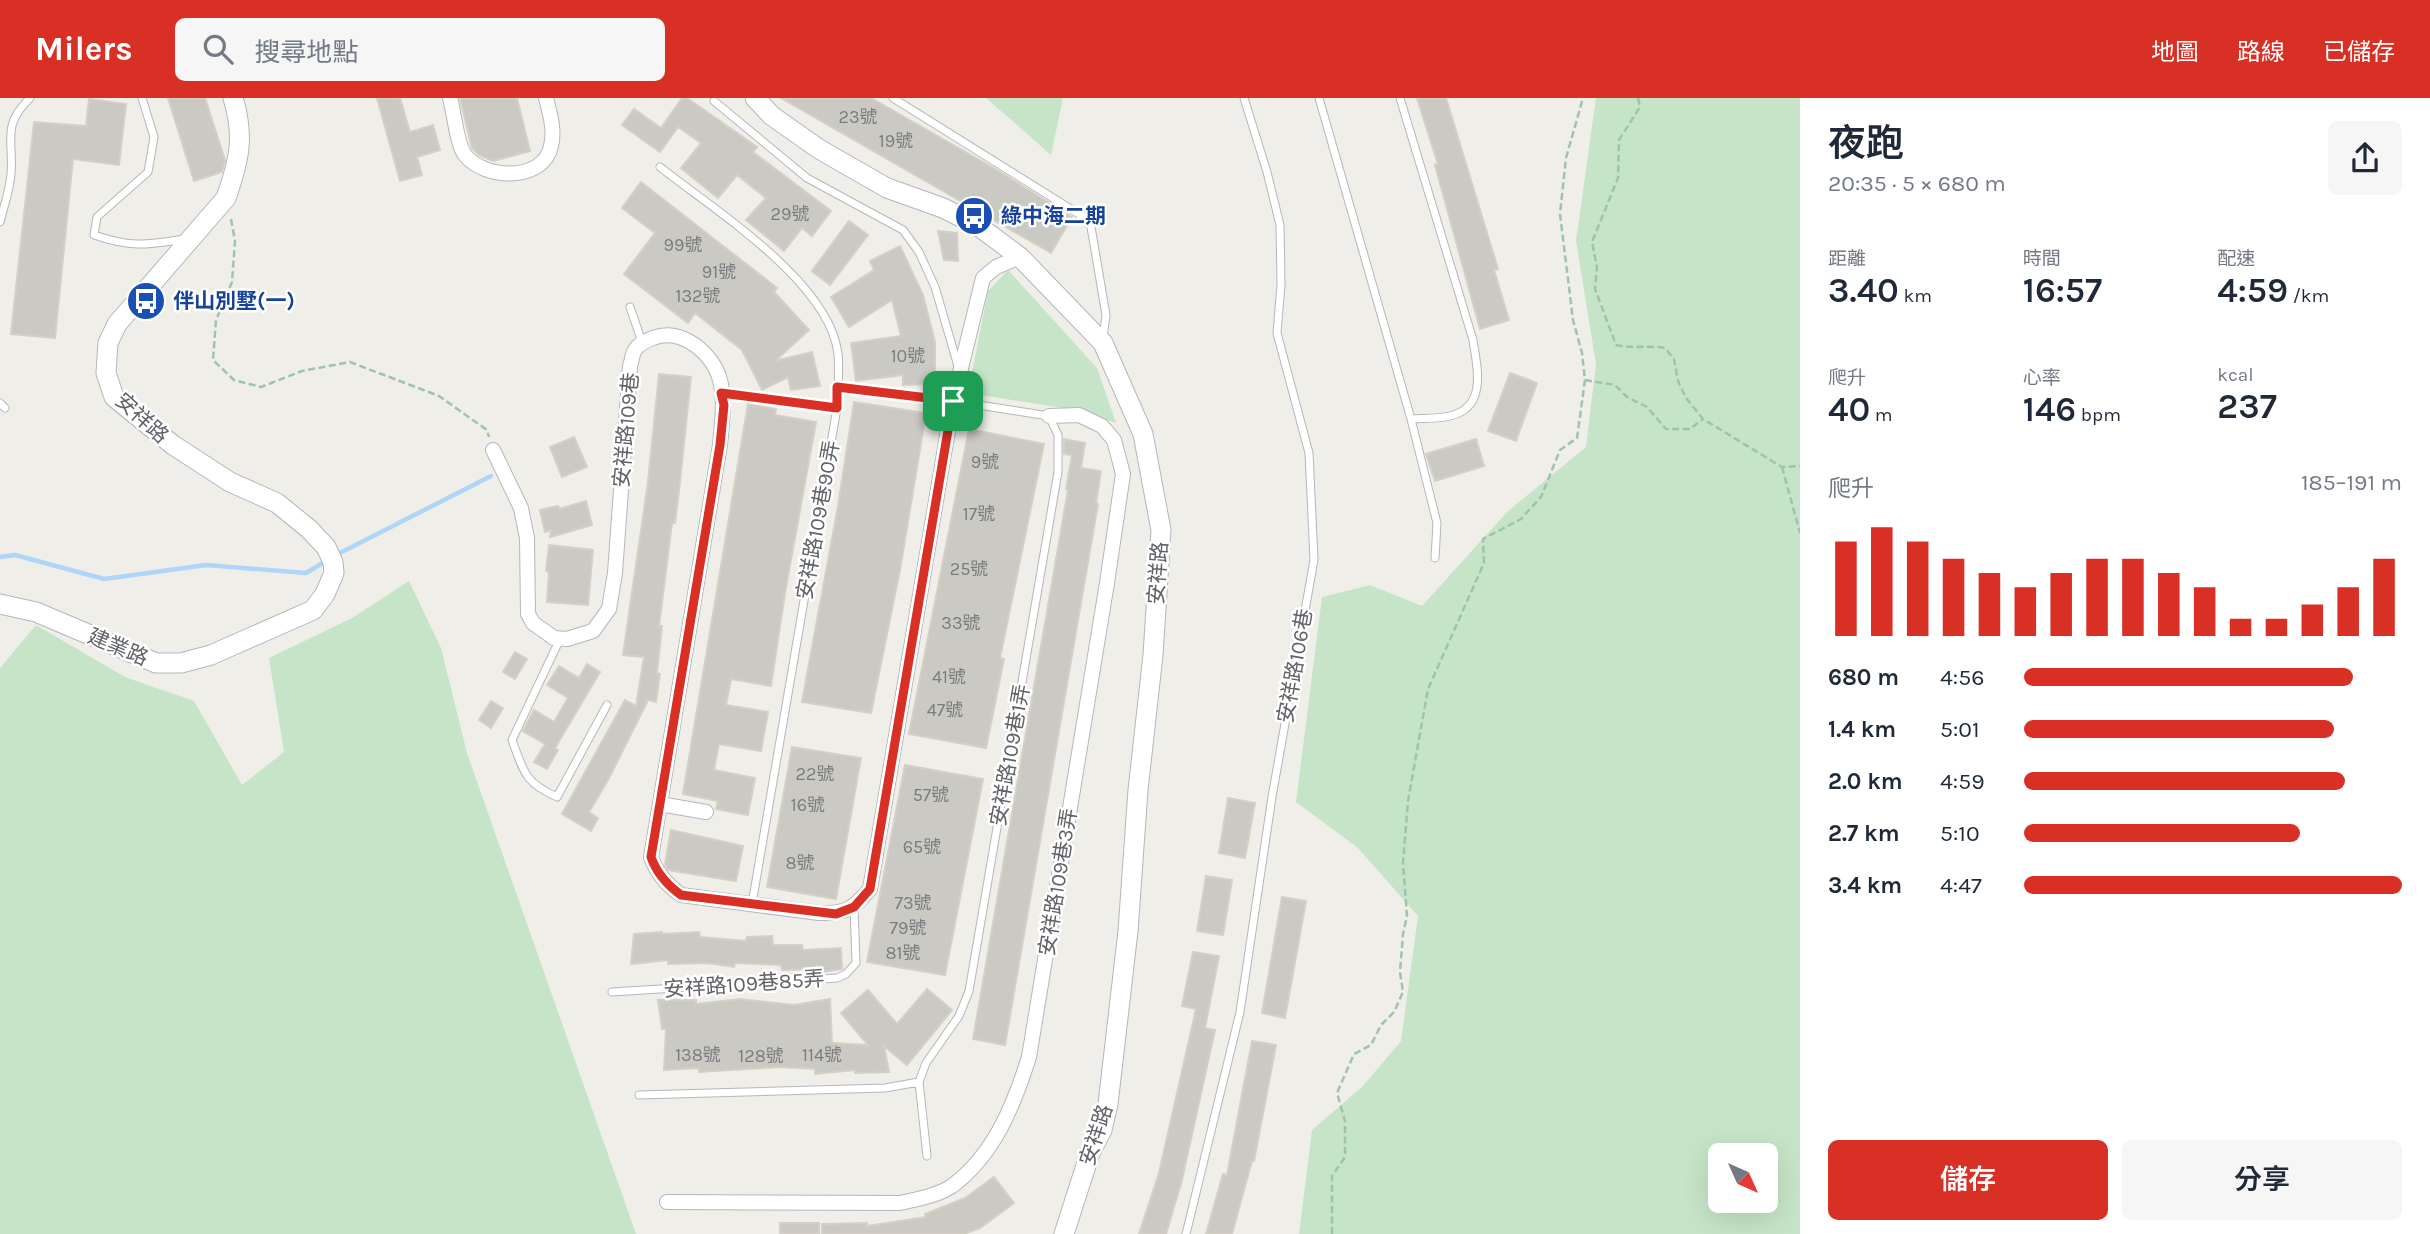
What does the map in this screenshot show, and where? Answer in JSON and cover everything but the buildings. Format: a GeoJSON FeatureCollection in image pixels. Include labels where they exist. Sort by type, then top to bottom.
{"type":"FeatureCollection","features":[{"type":"Feature","properties":{"kind":"street","name":"安祥路"},"geometry":{"type":"LineString","coordinates":[[233,98],[241,144],[228,192],[213,215],[117,324],[108,343],[106,373],[114,397],[129,412],[230,482],[277,503],[326,547],[333,562],[334,573],[325,594],[313,610]]}},
{"type":"Feature","properties":{"kind":"street"},"geometry":{"type":"LineString","coordinates":[[450,98],[464,154],[474,164],[498,174],[516,173],[538,166],[551,149],[552,126],[546,98]]}},
{"type":"Feature","properties":{"kind":"street","name":"安祥路"},"geometry":{"type":"LineString","coordinates":[[755,98],[772,116],[819,149],[887,188],[943,208],[977,225],[1020,257],[1103,343],[1143,434],[1161,530],[1153,655],[1138,790],[1128,931],[1108,1104],[1102,1130],[1090,1153],[1064,1234]]}},
{"type":"Feature","properties":{"kind":"street"},"geometry":{"type":"LineString","coordinates":[[854,907],[870,889],[953,401],[983,278],[996,267],[1020,257]]}},
{"type":"Feature","properties":{"kind":"street","name":"安祥路109巷"},"geometry":{"type":"LineString","coordinates":[[560,638],[567,639],[593,631],[609,609],[615,573],[631,366],[635,350],[642,342],[674,334],[697,346],[716,370],[724,405],[720,445],[651,857],[655,870],[681,895],[836,914],[854,907]]}},
{"type":"Feature","properties":{"kind":"street","name":"安祥路109巷3弄"},"geometry":{"type":"LineString","coordinates":[[667,1202],[900,1203],[924,1198],[950,1187],[971,1169],[993,1142],[1016,1100],[1029,1057],[1108,583],[1123,474],[1114,440],[1101,426],[1079,415],[1049,416]]}},
{"type":"Feature","properties":{"kind":"street"},"geometry":{"type":"LineString","coordinates":[[493,450],[521,508],[527,538],[528,614],[533,623],[554,638],[560,638]]}},
{"type":"Feature","properties":{"kind":"street","name":"建業路"},"geometry":{"type":"LineString","coordinates":[[0,604],[36,612],[156,663],[181,663],[211,655],[313,610]]}},
{"type":"Feature","properties":{"kind":"street"},"geometry":{"type":"LineString","coordinates":[[660,804],[706,812]]}},
{"type":"Feature","properties":{"kind":"lane"},"geometry":{"type":"LineString","coordinates":[[0,222],[11,174],[9,146],[12,122],[30,98]]}},
{"type":"Feature","properties":{"kind":"lane"},"geometry":{"type":"LineString","coordinates":[[142,98],[154,136],[148,172],[97,218],[94,235],[140,246],[193,237]]}},
{"type":"Feature","properties":{"kind":"lane"},"geometry":{"type":"LineString","coordinates":[[893,98],[1090,221],[1106,315],[1103,343]]}},
{"type":"Feature","properties":{"kind":"lane","name":"安祥路106巷"},"geometry":{"type":"LineString","coordinates":[[1186,1234],[1240,1012],[1272,797],[1314,560],[1309,453],[1277,333],[1281,285],[1280,225],[1244,98]]}},
{"type":"Feature","properties":{"kind":"lane"},"geometry":{"type":"LineString","coordinates":[[1320,98],[1411,419],[1437,523],[1435,558]]}},
{"type":"Feature","properties":{"kind":"lane"},"geometry":{"type":"LineString","coordinates":[[1400,98],[1473,340],[1479,381],[1473,400],[1462,411],[1450,416],[1411,419]]}},
{"type":"Feature","properties":{"kind":"lane"},"geometry":{"type":"LineString","coordinates":[[715,101],[807,178],[903,230],[919,252],[935,287],[960,373]]}},
{"type":"Feature","properties":{"kind":"lane","name":"安祥路109巷90弄"},"geometry":{"type":"LineString","coordinates":[[660,167],[779,260],[803,285],[825,317],[838,353],[837,408],[752,904]]}},
{"type":"Feature","properties":{"kind":"lane"},"geometry":{"type":"LineString","coordinates":[[630,307],[642,342]]}},
{"type":"Feature","properties":{"kind":"lane","name":"安祥路109巷3弄"},"geometry":{"type":"LineString","coordinates":[[953,401],[1049,416]]}},
{"type":"Feature","properties":{"kind":"lane","name":"安祥路109巷1弄"},"geometry":{"type":"LineString","coordinates":[[919,1082],[926,1063],[959,1016],[969,991],[1058,472],[1058,435],[1049,416]]}},
{"type":"Feature","properties":{"kind":"lane"},"geometry":{"type":"LineString","coordinates":[[560,638],[513,740],[524,774],[539,789],[557,797],[607,705]]}},
{"type":"Feature","properties":{"kind":"lane","name":"安祥路109巷85弄"},"geometry":{"type":"LineString","coordinates":[[612,992],[837,978],[846,974],[856,963],[854,907]]}},
{"type":"Feature","properties":{"kind":"lane"},"geometry":{"type":"LineString","coordinates":[[639,1096],[885,1088],[919,1082],[927,1156]]}},
{"type":"Feature","properties":{"kind":"path"},"geometry":{"type":"LineString","coordinates":[[1332,1234],[1332,1176],[1345,1157],[1345,1121],[1338,1093],[1354,1054],[1371,1045],[1381,1025],[1394,1012],[1403,992],[1400,972],[1407,916],[1403,863],[1408,801],[1428,690],[1484,563],[1483,539],[1521,519],[1542,498],[1560,450],[1577,438],[1585,380],[1582,353],[1573,320],[1560,214],[1566,158],[1583,98]]}},
{"type":"Feature","properties":{"kind":"path"},"geometry":{"type":"LineString","coordinates":[[1638,98],[1640,107],[1619,141],[1618,178],[1592,242],[1597,268],[1595,289],[1616,345],[1632,349],[1653,346],[1665,348],[1674,359],[1678,381],[1686,398],[1703,419],[1782,467],[1800,466]]}},
{"type":"Feature","properties":{"kind":"path"},"geometry":{"type":"LineString","coordinates":[[228,192],[235,241],[232,282],[216,320],[213,360],[234,380],[261,387],[302,371],[350,362],[439,396],[487,430],[493,450]]}},
{"type":"Feature","properties":{"kind":"path"},"geometry":{"type":"LineString","coordinates":[[1585,380],[1615,386],[1627,397],[1647,407],[1665,429],[1690,429],[1703,419]]}},
{"type":"Feature","properties":{"kind":"path"},"geometry":{"type":"LineString","coordinates":[[837,387],[953,401]]}},
{"type":"Feature","properties":{"kind":"path"},"geometry":{"type":"LineString","coordinates":[[721,393],[837,408]]}},
{"type":"Feature","properties":{"kind":"path"},"geometry":{"type":"LineString","coordinates":[[1782,467],[1800,533]]}},
{"type":"Feature","properties":{"kind":"green space"},"geometry":{"type":"Polygon","coordinates":[[[986,98],[1063,98],[1051,155],[986,98]]]}},
{"type":"Feature","properties":{"kind":"green space"},"geometry":{"type":"Polygon","coordinates":[[[1596,98],[1800,98],[1800,1234],[1299,1234],[1312,1130],[1362,1087],[1401,1041],[1418,916],[1358,848],[1296,802],[1322,597],[1370,585],[1422,606],[1507,512],[1586,447],[1596,364],[1576,241],[1596,98]]]}},
{"type":"Feature","properties":{"kind":"green space"},"geometry":{"type":"Polygon","coordinates":[[[1008,270],[1097,368],[1116,423],[1082,411],[968,393],[988,291],[1008,270]]]}},
{"type":"Feature","properties":{"kind":"green space"},"geometry":{"type":"Polygon","coordinates":[[[409,581],[441,648],[467,753],[636,1234],[0,1234],[0,668],[36,625],[125,677],[194,701],[242,785],[284,752],[269,658],[352,618],[409,581]]]}},
{"type":"Feature","properties":{"kind":"waterway"},"geometry":{"type":"LineString","coordinates":[[336,555],[491,476]]}},
{"type":"Feature","properties":{"kind":"waterway"},"geometry":{"type":"LineString","coordinates":[[0,557],[15,555],[104,579],[206,565],[306,573],[326,561]]}},
{"type":"Feature","properties":{"kind":"place","name":"綠中海二期"},"geometry":{"type":"Point","coordinates":[974,216]}},
{"type":"Feature","properties":{"kind":"place","name":"伴山別墅(一)"},"geometry":{"type":"Point","coordinates":[146,301]}},
{"type":"Feature","properties":{"kind":"route"},"geometry":{"type":"LineString","coordinates":[[837,387],[953,401],[870,889],[854,907],[836,914],[681,895],[655,870],[651,857],[720,445],[724,405],[721,393],[837,408],[837,387]]}}]}
